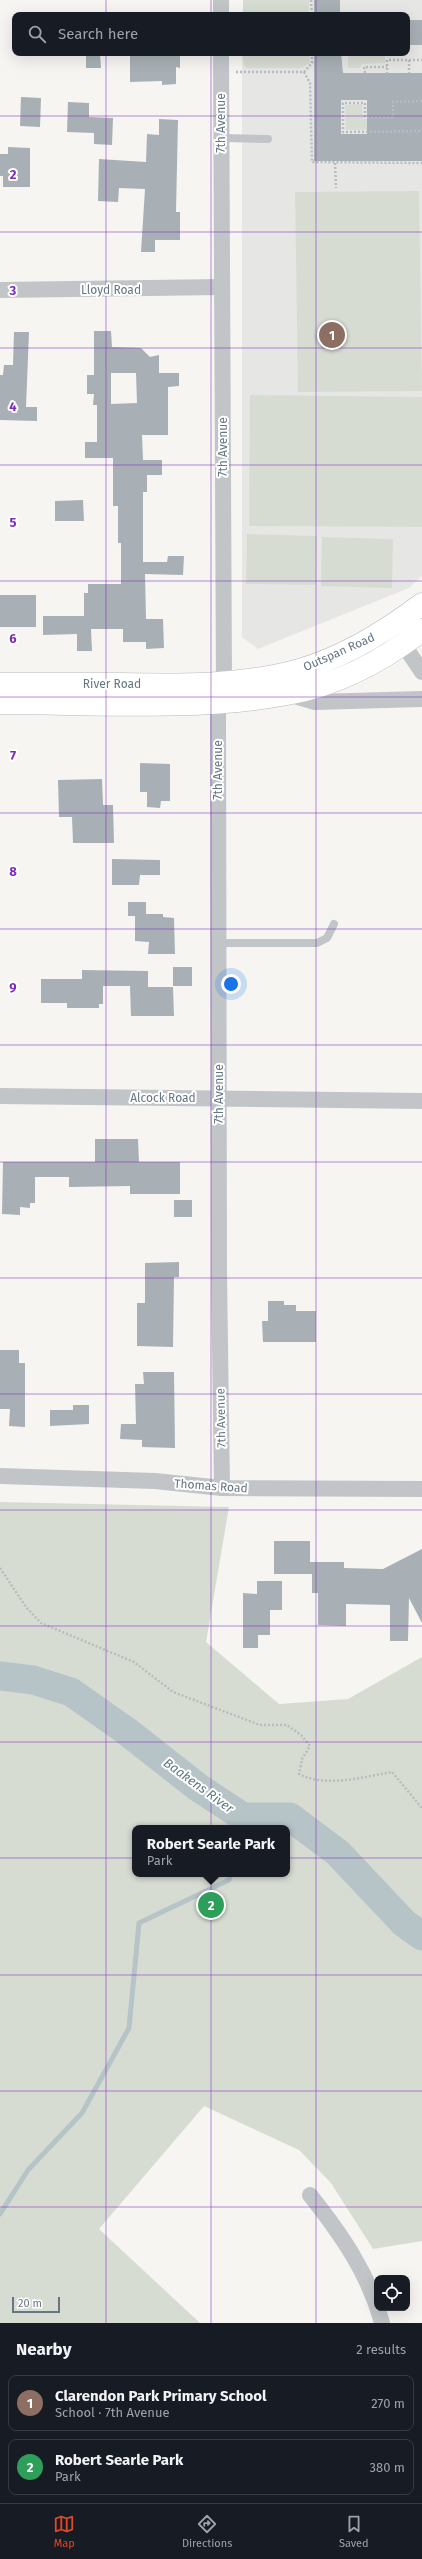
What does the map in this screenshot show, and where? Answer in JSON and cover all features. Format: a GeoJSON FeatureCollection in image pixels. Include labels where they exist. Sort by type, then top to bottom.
{"type":"FeatureCollection","features":[{"type":"Feature","properties":{"kind":"main road","name":"Outspan Road"},"geometry":{"type":"LineString","coordinates":[[221,692],[288,694],[326,684],[360,670],[397,636],[422,604]]}},
{"type":"Feature","properties":{"kind":"main road","name":"Outspan Road"},"geometry":{"type":"LineString","coordinates":[[221,692],[300,669],[348,650],[422,630]]}},
{"type":"Feature","properties":{"kind":"main road","name":"River Road"},"geometry":{"type":"LineString","coordinates":[[0,684],[221,692]]}},
{"type":"Feature","properties":{"kind":"main road","name":"River Road"},"geometry":{"type":"LineString","coordinates":[[0,703],[221,692]]}},
{"type":"Feature","properties":{"kind":"street"},"geometry":{"type":"LineString","coordinates":[[220,0],[221,12]]}},
{"type":"Feature","properties":{"kind":"street","name":"7th Avenue"},"geometry":{"type":"LineString","coordinates":[[221,56],[221,692],[218,1099],[222,1488]]}},
{"type":"Feature","properties":{"kind":"street","name":"Lloyd Road"},"geometry":{"type":"LineString","coordinates":[[0,290],[222,287]]}},
{"type":"Feature","properties":{"kind":"street"},"geometry":{"type":"LineString","coordinates":[[397,636],[422,672]]}},
{"type":"Feature","properties":{"kind":"street"},"geometry":{"type":"LineString","coordinates":[[288,694],[315,702],[422,699]]}},
{"type":"Feature","properties":{"kind":"street","name":"Alcock Road"},"geometry":{"type":"LineString","coordinates":[[0,1096],[422,1101]]}},
{"type":"Feature","properties":{"kind":"street","name":"Thomas Road"},"geometry":{"type":"LineString","coordinates":[[0,1476],[154,1481],[222,1488],[422,1489]]}},
{"type":"Feature","properties":{"kind":"street"},"geometry":{"type":"LineString","coordinates":[[310,2195],[337,2228],[354,2255],[373,2295],[382,2323]]}},
{"type":"Feature","properties":{"kind":"lane"},"geometry":{"type":"LineString","coordinates":[[221,138],[268,139]]}},
{"type":"Feature","properties":{"kind":"lane"},"geometry":{"type":"LineString","coordinates":[[219,943],[317,943],[327,938],[334,924]]}},
{"type":"Feature","properties":{"kind":"path"},"geometry":{"type":"LineString","coordinates":[[311,0],[312,12]]}},
{"type":"Feature","properties":{"kind":"path"},"geometry":{"type":"LineString","coordinates":[[221,72],[304,72],[312,63],[312,56]]}},
{"type":"Feature","properties":{"kind":"path"},"geometry":{"type":"LineString","coordinates":[[387,74],[387,60],[422,60]]}},
{"type":"Feature","properties":{"kind":"path"},"geometry":{"type":"LineString","coordinates":[[409,60],[409,73]]}},
{"type":"Feature","properties":{"kind":"path"},"geometry":{"type":"LineString","coordinates":[[365,74],[364,67],[387,67]]}},
{"type":"Feature","properties":{"kind":"path"},"geometry":{"type":"LineString","coordinates":[[304,72],[310,83],[312,162],[422,163]]}},
{"type":"Feature","properties":{"kind":"path"},"geometry":{"type":"LineString","coordinates":[[422,102],[393,102],[393,117],[365,117],[364,103],[343,103],[344,132],[422,131]]}},
{"type":"Feature","properties":{"kind":"path"},"geometry":{"type":"LineString","coordinates":[[335,163],[336,188]]}},
{"type":"Feature","properties":{"kind":"path"},"geometry":{"type":"LineString","coordinates":[[0,1568],[26,1607],[41,1623],[134,1662],[173,1692],[260,1725],[287,1725],[301,1735],[310,1746],[302,1759],[299,1774],[312,1780],[329,1781],[392,1772],[422,1808]]}},
{"type":"Feature","properties":{"kind":"shaded area"},"geometry":{"type":"Polygon","coordinates":[[[243,0],[422,0],[422,576],[409,588],[258,649],[242,637],[242,56],[410,56],[410,12],[243,12],[243,0]]]}},
{"type":"Feature","properties":{"kind":"shaded area"},"geometry":{"type":"Polygon","coordinates":[[[243,0],[309,0],[309,12],[243,12],[243,0]]]}},
{"type":"Feature","properties":{"kind":"shaded area"},"geometry":{"type":"Polygon","coordinates":[[[242,56],[309,56],[310,63],[301,68],[247,68],[244,65],[242,56]]]}},
{"type":"Feature","properties":{"kind":"shaded area"},"geometry":{"type":"Polygon","coordinates":[[[348,56],[385,56],[385,63],[362,64],[360,68],[348,68],[348,56]]]}},
{"type":"Feature","properties":{"kind":"shaded area"},"geometry":{"type":"Polygon","coordinates":[[[362,104],[363,119],[396,119],[396,129],[346,130],[345,105],[362,104]]]}},
{"type":"Feature","properties":{"kind":"shaded area"},"geometry":{"type":"Polygon","coordinates":[[[419,191],[422,391],[298,392],[295,192],[419,191]]]}},
{"type":"Feature","properties":{"kind":"shaded area"},"geometry":{"type":"Polygon","coordinates":[[[250,395],[422,397],[422,527],[249,526],[250,395]]]}},
{"type":"Feature","properties":{"kind":"shaded area"},"geometry":{"type":"Polygon","coordinates":[[[247,534],[317,536],[316,585],[246,584],[247,534]]]}},
{"type":"Feature","properties":{"kind":"shaded area"},"geometry":{"type":"Polygon","coordinates":[[[322,537],[393,539],[392,588],[321,586],[322,537]]]}},
{"type":"Feature","properties":{"kind":"shaded area"},"geometry":{"type":"Polygon","coordinates":[[[0,1502],[229,1507],[206,1642],[279,1704],[348,1699],[422,1657],[422,2241],[373,2249],[331,2183],[299,2150],[204,2106],[99,2229],[200,2323],[0,2323],[0,1502]]]}},
{"type":"Feature","properties":{"kind":"building"},"geometry":{"type":"Polygon","coordinates":[[[314,0],[340,0],[340,12],[314,12],[314,0]]]}},
{"type":"Feature","properties":{"kind":"building"},"geometry":{"type":"Polygon","coordinates":[[[410,20],[422,20],[422,45],[410,45],[410,20]]]}},
{"type":"Feature","properties":{"kind":"building"},"geometry":{"type":"Polygon","coordinates":[[[86,56],[100,56],[101,68],[86,68],[86,56]]]}},
{"type":"Feature","properties":{"kind":"building"},"geometry":{"type":"Polygon","coordinates":[[[130,56],[180,56],[180,68],[176,67],[176,84],[162,85],[162,81],[130,82],[130,56]]]}},
{"type":"Feature","properties":{"kind":"building"},"geometry":{"type":"Polygon","coordinates":[[[314,56],[341,56],[343,73],[422,73],[422,161],[314,161],[314,56]],[[341,100],[341,134],[367,134],[367,100],[341,100]]]}},
{"type":"Feature","properties":{"kind":"building"},"geometry":{"type":"Polygon","coordinates":[[[21,97],[41,98],[40,127],[20,126],[21,97]]]}},
{"type":"Feature","properties":{"kind":"building"},"geometry":{"type":"Polygon","coordinates":[[[68,102],[89,103],[89,117],[113,118],[112,145],[94,144],[94,133],[67,132],[68,102]]]}},
{"type":"Feature","properties":{"kind":"building"},"geometry":{"type":"Polygon","coordinates":[[[159,119],[178,120],[176,212],[180,212],[180,240],[155,240],[155,252],[141,252],[145,189],[119,188],[118,202],[98,201],[99,159],[146,162],[147,134],[159,135],[159,119]]]}},
{"type":"Feature","properties":{"kind":"building"},"geometry":{"type":"Polygon","coordinates":[[[8,147],[30,148],[30,187],[3,187],[3,176],[0,176],[0,154],[8,154],[8,147]]]}},
{"type":"Feature","properties":{"kind":"building"},"geometry":{"type":"Polygon","coordinates":[[[94,331],[111,331],[112,347],[141,348],[150,357],[159,355],[159,373],[179,373],[179,386],[168,387],[168,435],[142,435],[143,460],[162,460],[162,475],[147,475],[147,492],[143,492],[143,562],[167,562],[168,556],[184,556],[183,575],[145,574],[146,619],[163,619],[164,648],[146,649],[146,642],[123,642],[123,629],[91,629],[92,651],[77,651],[77,634],[43,635],[43,616],[84,616],[84,593],[88,593],[88,584],[121,584],[121,543],[118,543],[118,506],[113,506],[113,458],[85,458],[85,442],[97,442],[97,405],[93,405],[94,394],[87,394],[87,375],[94,375],[94,331]],[[111,373],[111,404],[137,403],[136,373],[111,373]]]}},
{"type":"Feature","properties":{"kind":"building"},"geometry":{"type":"Polygon","coordinates":[[[14,332],[29,332],[26,407],[37,407],[37,421],[0,420],[0,375],[3,375],[4,365],[13,365],[14,332]]]}},
{"type":"Feature","properties":{"kind":"building"},"geometry":{"type":"Polygon","coordinates":[[[83,500],[84,521],[55,521],[55,501],[83,500]]]}},
{"type":"Feature","properties":{"kind":"building"},"geometry":{"type":"Polygon","coordinates":[[[0,595],[36,595],[36,627],[0,627],[0,595]]]}},
{"type":"Feature","properties":{"kind":"building"},"geometry":{"type":"Polygon","coordinates":[[[140,763],[170,764],[170,801],[161,801],[160,808],[147,807],[147,792],[140,792],[140,763]]]}},
{"type":"Feature","properties":{"kind":"building"},"geometry":{"type":"Polygon","coordinates":[[[102,779],[103,805],[113,805],[114,843],[73,843],[72,817],[59,817],[58,780],[102,779]]]}},
{"type":"Feature","properties":{"kind":"building"},"geometry":{"type":"Polygon","coordinates":[[[112,859],[160,860],[160,875],[140,875],[139,885],[112,885],[112,859]]]}},
{"type":"Feature","properties":{"kind":"building"},"geometry":{"type":"Polygon","coordinates":[[[128,902],[146,902],[146,914],[163,914],[163,917],[174,918],[175,954],[148,954],[149,942],[135,941],[135,916],[128,916],[128,902]]]}},
{"type":"Feature","properties":{"kind":"building"},"geometry":{"type":"Polygon","coordinates":[[[173,967],[192,967],[192,986],[173,986],[173,967]]]}},
{"type":"Feature","properties":{"kind":"building"},"geometry":{"type":"Polygon","coordinates":[[[82,970],[148,971],[148,987],[173,987],[174,1016],[131,1016],[130,986],[103,986],[103,1004],[99,1004],[99,1008],[67,1008],[67,1003],[41,1003],[41,979],[82,979],[82,970]]]}},
{"type":"Feature","properties":{"kind":"building"},"geometry":{"type":"Polygon","coordinates":[[[95,1139],[138,1139],[139,1162],[180,1162],[180,1194],[130,1194],[130,1186],[69,1187],[69,1177],[35,1177],[35,1203],[30,1203],[30,1208],[20,1207],[20,1215],[2,1214],[3,1162],[95,1162],[95,1139]]]}},
{"type":"Feature","properties":{"kind":"building"},"geometry":{"type":"Polygon","coordinates":[[[174,1200],[192,1200],[192,1217],[174,1217],[174,1200]]]}},
{"type":"Feature","properties":{"kind":"building"},"geometry":{"type":"Polygon","coordinates":[[[179,1262],[179,1277],[174,1277],[173,1347],[137,1346],[137,1303],[145,1303],[145,1263],[179,1262]]]}},
{"type":"Feature","properties":{"kind":"building"},"geometry":{"type":"Polygon","coordinates":[[[268,1301],[284,1301],[284,1305],[296,1305],[296,1311],[316,1311],[316,1342],[263,1342],[262,1321],[268,1321],[268,1301]]]}},
{"type":"Feature","properties":{"kind":"building"},"geometry":{"type":"Polygon","coordinates":[[[0,1350],[19,1350],[19,1363],[25,1363],[25,1427],[9,1426],[10,1409],[0,1409],[0,1350]]]}},
{"type":"Feature","properties":{"kind":"building"},"geometry":{"type":"Polygon","coordinates":[[[143,1372],[174,1372],[175,1448],[142,1447],[142,1440],[120,1439],[121,1424],[136,1424],[135,1384],[144,1384],[143,1372]]]}},
{"type":"Feature","properties":{"kind":"building"},"geometry":{"type":"Polygon","coordinates":[[[73,1405],[89,1405],[89,1424],[50,1426],[50,1410],[73,1410],[73,1405]]]}},
{"type":"Feature","properties":{"kind":"building"},"geometry":{"type":"Polygon","coordinates":[[[274,1541],[310,1541],[310,1562],[344,1562],[344,1568],[383,1569],[422,1549],[422,1623],[409,1598],[408,1641],[390,1641],[390,1605],[346,1604],[346,1626],[318,1625],[318,1593],[312,1593],[312,1574],[274,1574],[274,1541]]]}},
{"type":"Feature","properties":{"kind":"building"},"geometry":{"type":"Polygon","coordinates":[[[257,1581],[282,1581],[282,1610],[270,1610],[270,1635],[258,1635],[258,1648],[243,1648],[243,1593],[257,1594],[257,1581]]]}},
{"type":"Feature","properties":{"kind":"waterway","name":"Baakens River"},"geometry":{"type":"LineString","coordinates":[[0,1676],[33,1680],[71,1692],[125,1730],[199,1788],[243,1817],[290,1817],[338,1853],[404,1923],[422,1936]]}},
{"type":"Feature","properties":{"kind":"waterway"},"geometry":{"type":"LineString","coordinates":[[242,1825],[243,1817]]}},
{"type":"Feature","properties":{"kind":"waterway"},"geometry":{"type":"LineString","coordinates":[[0,2214],[28,2170],[82,2113],[129,2028],[139,1923],[229,1880],[230,1877]]}},
{"type":"Feature","properties":{"kind":"place","name":"Clarendon Park Primary School"},"geometry":{"type":"Point","coordinates":[332,335]}},
{"type":"Feature","properties":{"kind":"place","name":"Robert Searle Park"},"geometry":{"type":"Point","coordinates":[211,1905]}}]}
